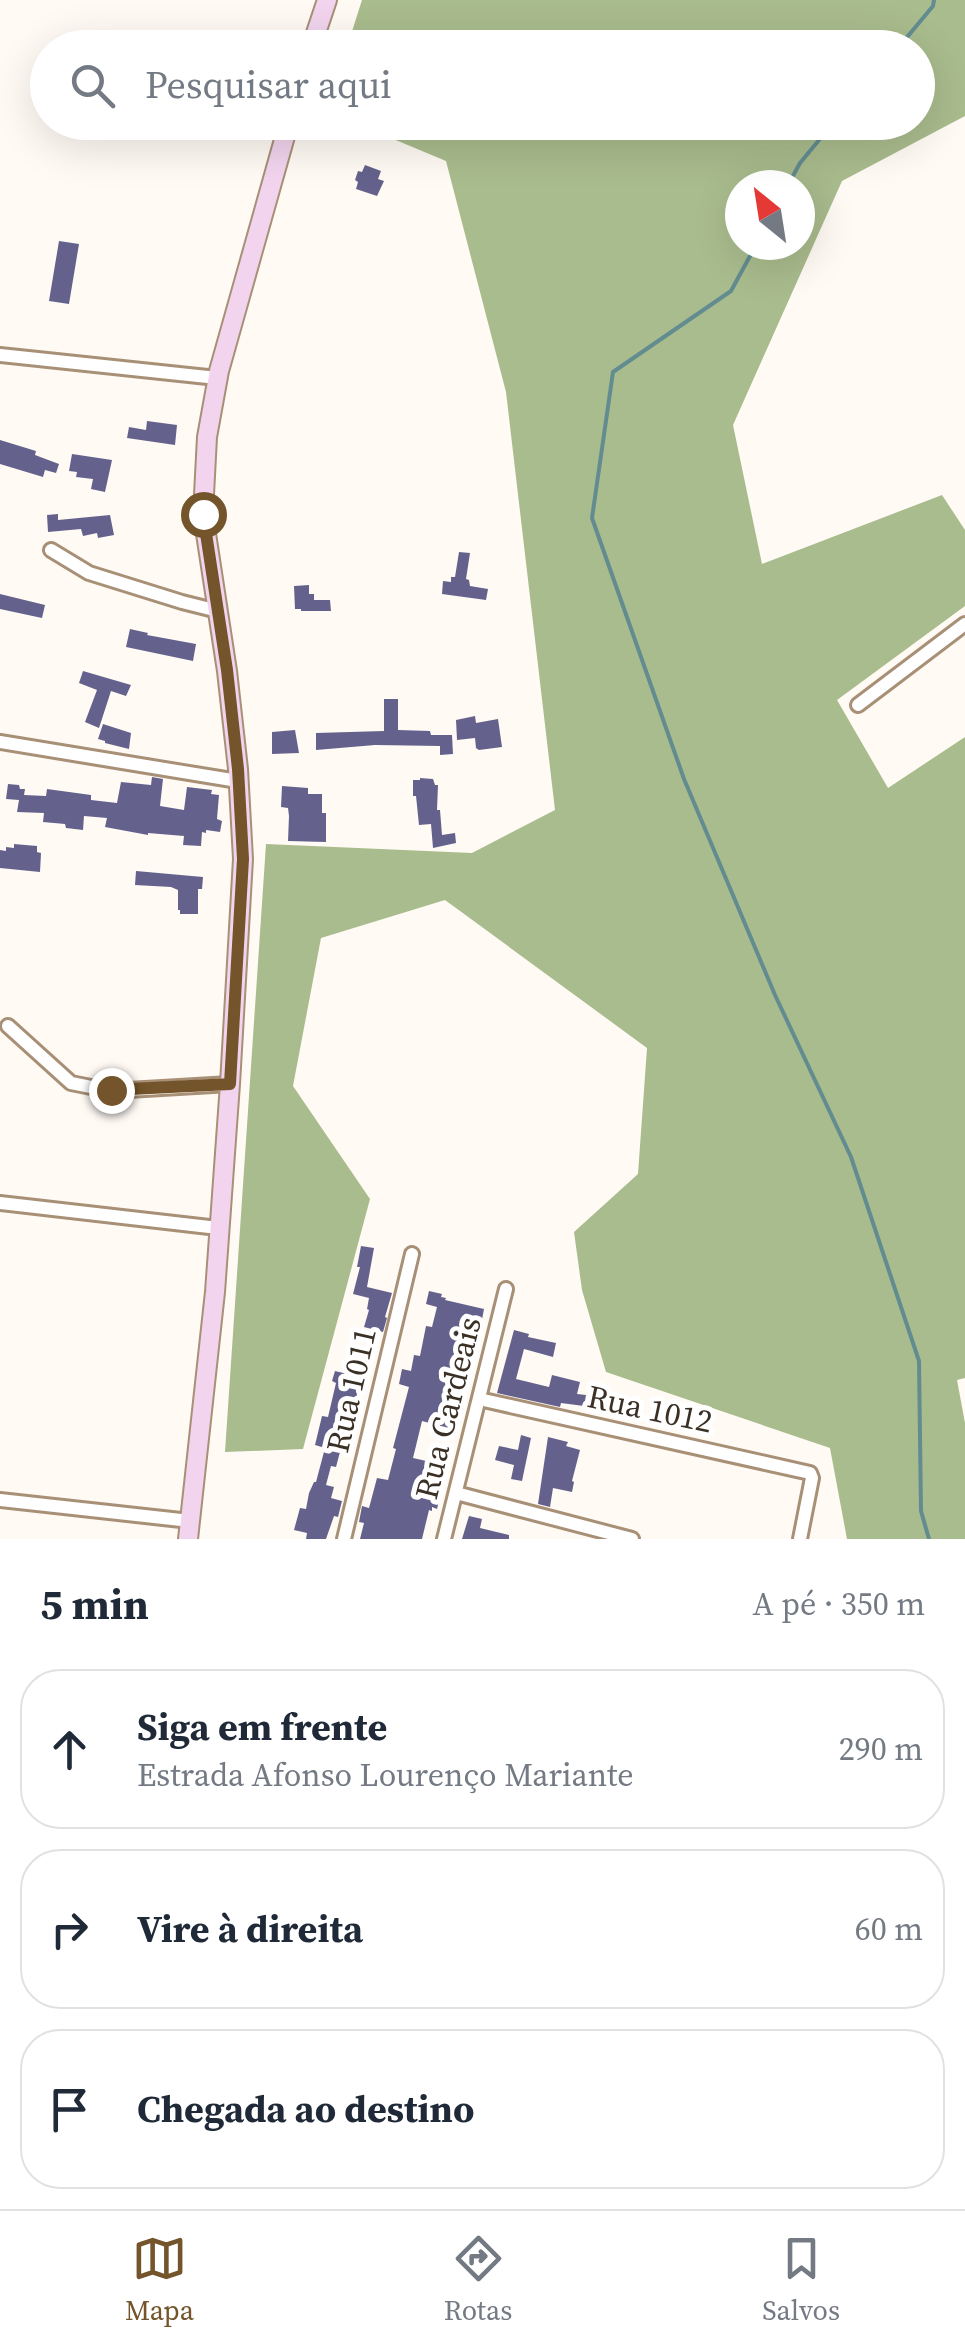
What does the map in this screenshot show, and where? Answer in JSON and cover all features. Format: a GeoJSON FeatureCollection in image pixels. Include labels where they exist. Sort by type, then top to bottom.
{"type":"FeatureCollection","features":[{"type":"Feature","properties":{"kind":"main road"},"geometry":{"type":"LineString","coordinates":[[318,30],[327,0]]}},
{"type":"Feature","properties":{"kind":"main road"},"geometry":{"type":"LineString","coordinates":[[189,1530],[215,1292],[243,859],[227,670],[203,514],[207,437],[217,378],[284,140]]}},
{"type":"Feature","properties":{"kind":"street"},"geometry":{"type":"LineString","coordinates":[[0,355],[217,378]]}},
{"type":"Feature","properties":{"kind":"street"},"geometry":{"type":"LineString","coordinates":[[51,550],[88,573],[218,611]]}},
{"type":"Feature","properties":{"kind":"street"},"geometry":{"type":"LineString","coordinates":[[858,705],[965,624]]}},
{"type":"Feature","properties":{"kind":"street"},"geometry":{"type":"LineString","coordinates":[[0,742],[238,781]]}},
{"type":"Feature","properties":{"kind":"street"},"geometry":{"type":"LineString","coordinates":[[8,1026],[71,1083],[111,1090],[230,1084]]}},
{"type":"Feature","properties":{"kind":"street"},"geometry":{"type":"LineString","coordinates":[[0,1203],[218,1228]]}},
{"type":"Feature","properties":{"kind":"street","name":"Rua 1011"},"geometry":{"type":"LineString","coordinates":[[344,1539],[412,1254]]}},
{"type":"Feature","properties":{"kind":"street","name":"Rua Cardeais"},"geometry":{"type":"LineString","coordinates":[[444,1539],[506,1289]]}},
{"type":"Feature","properties":{"kind":"street","name":"Rua 1012"},"geometry":{"type":"LineString","coordinates":[[479,1399],[810,1473],[800,1539]]}},
{"type":"Feature","properties":{"kind":"street"},"geometry":{"type":"LineString","coordinates":[[456,1492],[632,1539]]}},
{"type":"Feature","properties":{"kind":"street"},"geometry":{"type":"LineString","coordinates":[[0,1500],[189,1530]]}},
{"type":"Feature","properties":{"kind":"green space"},"geometry":{"type":"Polygon","coordinates":[[[362,0],[965,0],[965,116],[935,132],[935,30],[352,30],[362,0]]]}},
{"type":"Feature","properties":{"kind":"green space"},"geometry":{"type":"Polygon","coordinates":[[[396,140],[920,140],[842,181],[815,241],[815,170],[725,170],[725,260],[807,260],[733,425],[762,564],[942,495],[965,530],[965,606],[837,700],[888,788],[965,737],[965,1378],[957,1380],[965,1423],[965,1539],[847,1539],[830,1448],[606,1372],[582,1290],[574,1232],[638,1174],[647,1048],[445,900],[321,938],[293,1086],[370,1199],[303,1449],[225,1452],[266,844],[472,853],[555,810],[506,392],[446,161],[396,140]]]}},
{"type":"Feature","properties":{"kind":"building"},"geometry":{"type":"Polygon","coordinates":[[[365,165],[381,171],[378,179],[384,181],[377,196],[356,189],[358,171],[362,172],[365,165]]]}},
{"type":"Feature","properties":{"kind":"building"},"geometry":{"type":"Polygon","coordinates":[[[59,241],[79,244],[69,304],[49,301],[59,241]]]}},
{"type":"Feature","properties":{"kind":"building"},"geometry":{"type":"Polygon","coordinates":[[[147,421],[177,425],[175,445],[127,438],[129,427],[146,430],[147,421]]]}},
{"type":"Feature","properties":{"kind":"building"},"geometry":{"type":"Polygon","coordinates":[[[0,440],[36,451],[35,455],[59,464],[56,473],[45,470],[43,477],[0,464],[0,440]]]}},
{"type":"Feature","properties":{"kind":"building"},"geometry":{"type":"Polygon","coordinates":[[[72,454],[112,460],[105,492],[91,489],[93,479],[76,477],[77,472],[69,471],[72,454]]]}},
{"type":"Feature","properties":{"kind":"building"},"geometry":{"type":"Polygon","coordinates":[[[58,514],[58,520],[110,515],[114,535],[83,536],[81,529],[48,532],[47,515],[58,514]]]}},
{"type":"Feature","properties":{"kind":"building"},"geometry":{"type":"Polygon","coordinates":[[[459,552],[470,553],[466,579],[470,586],[488,589],[486,600],[442,594],[443,581],[451,582],[451,577],[455,577],[459,552]]]}},
{"type":"Feature","properties":{"kind":"building"},"geometry":{"type":"Polygon","coordinates":[[[309,585],[314,600],[330,600],[331,611],[295,609],[294,586],[309,585]]]}},
{"type":"Feature","properties":{"kind":"building"},"geometry":{"type":"Polygon","coordinates":[[[0,594],[45,605],[42,618],[0,609],[0,594]]]}},
{"type":"Feature","properties":{"kind":"building"},"geometry":{"type":"Polygon","coordinates":[[[130,629],[196,644],[193,661],[126,647],[130,629]]]}},
{"type":"Feature","properties":{"kind":"building"},"geometry":{"type":"Polygon","coordinates":[[[83,671],[131,685],[126,696],[111,691],[99,728],[85,722],[97,690],[79,683],[83,671]]]}},
{"type":"Feature","properties":{"kind":"building"},"geometry":{"type":"Polygon","coordinates":[[[384,699],[398,699],[398,730],[452,735],[453,754],[440,755],[440,746],[375,745],[316,750],[316,733],[384,731],[384,699]]]}},
{"type":"Feature","properties":{"kind":"building"},"geometry":{"type":"Polygon","coordinates":[[[475,716],[476,723],[498,719],[502,747],[479,750],[475,738],[457,740],[456,720],[475,716]]]}},
{"type":"Feature","properties":{"kind":"building"},"geometry":{"type":"Polygon","coordinates":[[[103,724],[131,733],[129,749],[98,739],[103,724]]]}},
{"type":"Feature","properties":{"kind":"building"},"geometry":{"type":"Polygon","coordinates":[[[295,730],[299,753],[272,754],[272,732],[295,730]]]}},
{"type":"Feature","properties":{"kind":"building"},"geometry":{"type":"Polygon","coordinates":[[[152,777],[163,779],[160,806],[184,810],[187,787],[212,790],[211,794],[219,795],[220,832],[202,832],[201,846],[183,845],[184,836],[148,835],[105,827],[107,818],[84,816],[83,830],[66,828],[65,824],[43,822],[44,813],[17,812],[19,800],[6,799],[8,784],[25,789],[24,795],[46,796],[47,789],[117,803],[121,782],[151,785],[152,777]]]}},
{"type":"Feature","properties":{"kind":"building"},"geometry":{"type":"Polygon","coordinates":[[[433,779],[438,785],[442,835],[455,833],[456,843],[433,848],[431,824],[419,825],[413,780],[433,779]]]}},
{"type":"Feature","properties":{"kind":"building"},"geometry":{"type":"Polygon","coordinates":[[[282,786],[308,788],[308,794],[322,794],[326,842],[288,841],[289,816],[288,808],[281,807],[282,786]]]}},
{"type":"Feature","properties":{"kind":"building"},"geometry":{"type":"Polygon","coordinates":[[[14,844],[37,846],[41,853],[40,872],[0,868],[0,850],[14,848],[14,844]]]}},
{"type":"Feature","properties":{"kind":"building"},"geometry":{"type":"Polygon","coordinates":[[[136,871],[203,877],[202,889],[198,889],[198,914],[180,914],[178,890],[135,885],[136,871]]]}},
{"type":"Feature","properties":{"kind":"building"},"geometry":{"type":"Polygon","coordinates":[[[361,1246],[374,1248],[367,1287],[392,1293],[383,1332],[364,1327],[369,1298],[353,1294],[361,1246]]]}},
{"type":"Feature","properties":{"kind":"building"},"geometry":{"type":"Polygon","coordinates":[[[429,1291],[442,1294],[445,1300],[484,1309],[469,1368],[454,1365],[443,1412],[457,1415],[453,1429],[422,1421],[413,1458],[444,1465],[437,1509],[429,1510],[422,1539],[360,1539],[364,1523],[359,1522],[362,1506],[369,1508],[377,1478],[388,1480],[396,1449],[393,1448],[409,1387],[399,1384],[402,1369],[411,1371],[414,1355],[420,1356],[426,1326],[432,1327],[437,1307],[426,1304],[429,1291]]]}},
{"type":"Feature","properties":{"kind":"building"},"geometry":{"type":"Polygon","coordinates":[[[514,1330],[556,1343],[553,1357],[524,1349],[516,1379],[549,1387],[552,1375],[580,1382],[577,1394],[586,1395],[584,1406],[561,1403],[560,1407],[497,1393],[514,1330]]]}},
{"type":"Feature","properties":{"kind":"building"},"geometry":{"type":"Polygon","coordinates":[[[335,1371],[360,1377],[350,1434],[339,1431],[335,1451],[340,1452],[326,1485],[334,1487],[331,1498],[342,1501],[326,1539],[306,1539],[307,1533],[294,1530],[300,1508],[306,1509],[325,1448],[315,1445],[322,1416],[328,1417],[335,1371]]]}},
{"type":"Feature","properties":{"kind":"building"},"geometry":{"type":"Polygon","coordinates":[[[521,1435],[531,1438],[522,1481],[511,1479],[514,1465],[495,1460],[499,1446],[518,1450],[521,1435]]]}},
{"type":"Feature","properties":{"kind":"building"},"geometry":{"type":"Polygon","coordinates":[[[548,1437],[580,1450],[572,1492],[553,1488],[550,1507],[538,1504],[548,1437]]]}},
{"type":"Feature","properties":{"kind":"building"},"geometry":{"type":"Polygon","coordinates":[[[469,1516],[482,1519],[480,1528],[509,1535],[509,1539],[462,1539],[469,1516]]]}},
{"type":"Feature","properties":{"kind":"waterway"},"geometry":{"type":"LineString","coordinates":[[913,30],[934,0]]}},
{"type":"Feature","properties":{"kind":"waterway"},"geometry":{"type":"LineString","coordinates":[[796,170],[819,140]]}},
{"type":"Feature","properties":{"kind":"waterway"},"geometry":{"type":"LineString","coordinates":[[748,260],[731,291],[613,372],[592,518],[684,779],[775,995],[851,1157],[919,1361],[921,1511],[929,1539]]}},
{"type":"Feature","properties":{"kind":"route"},"geometry":{"type":"LineString","coordinates":[[111,1090],[230,1084],[243,859],[227,670],[203,514]]}}]}
